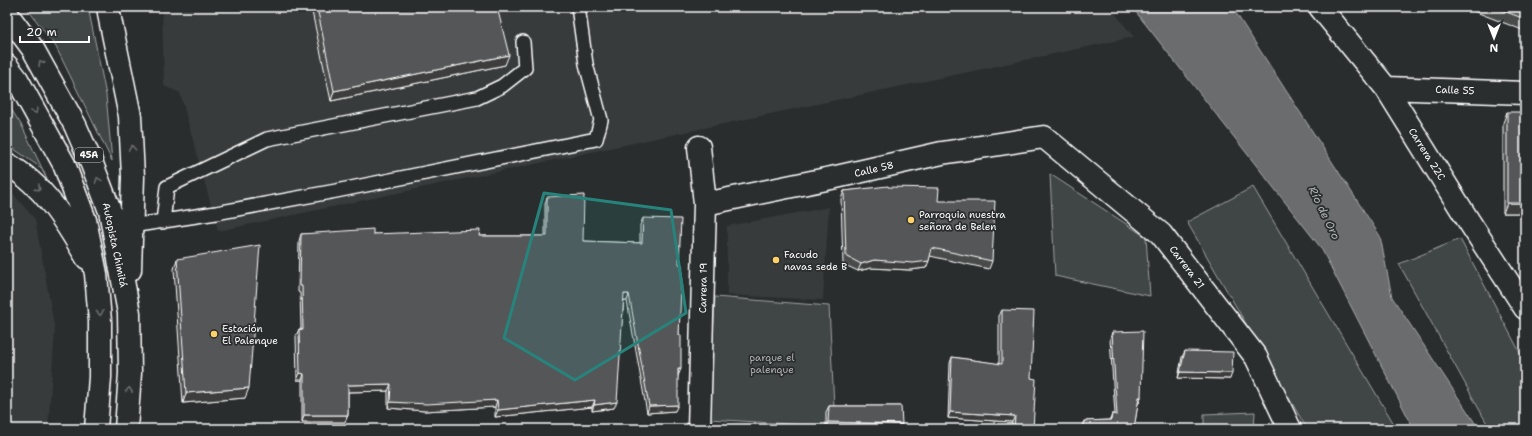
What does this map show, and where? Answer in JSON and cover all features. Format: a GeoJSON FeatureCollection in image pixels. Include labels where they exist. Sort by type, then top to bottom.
{"type":"FeatureCollection","features":[{"type":"Feature","properties":{"kind":"main road"},"geometry":{"type":"LineString","coordinates":[[108,7],[130,116],[133,177],[129,313]]}},
{"type":"Feature","properties":{"kind":"main road","name":"Carrera 22C"},"geometry":{"type":"LineString","coordinates":[[1320,7],[1386,88],[1525,308]]}},
{"type":"Feature","properties":{"kind":"main road","name":"Autopista Chimitá"},"geometry":{"type":"LineString","coordinates":[[7,14],[33,49],[75,125],[110,211],[129,313],[130,373],[126,429]]}},
{"type":"Feature","properties":{"kind":"main road","name":"45A"},"geometry":{"type":"LineString","coordinates":[[7,66],[17,79],[64,164],[85,220],[96,274],[100,321],[100,377],[96,429]]}},
{"type":"Feature","properties":{"kind":"main road","name":"Calle 55"},"geometry":{"type":"LineString","coordinates":[[1386,88],[1525,92]]}},
{"type":"Feature","properties":{"kind":"main road","name":"Calle 58"},"geometry":{"type":"LineString","coordinates":[[705,204],[836,178],[942,153],[1044,137]]}},
{"type":"Feature","properties":{"kind":"main road","name":"Carrera 21"},"geometry":{"type":"LineString","coordinates":[[1044,137],[1161,234],[1256,357],[1290,429]]}},
{"type":"Feature","properties":{"kind":"main road","name":"Carrera 19"},"geometry":{"type":"LineString","coordinates":[[699,147],[705,204],[700,429]]}},
{"type":"Feature","properties":{"kind":"main road"},"geometry":{"type":"LineString","coordinates":[[7,164],[17,170],[44,194],[67,223],[96,274]]}},
{"type":"Feature","properties":{"kind":"lane"},"geometry":{"type":"LineString","coordinates":[[131,226],[163,222],[336,191],[596,139],[601,120],[586,64],[578,7]]}},
{"type":"Feature","properties":{"kind":"lane"},"geometry":{"type":"LineString","coordinates":[[163,222],[167,187],[267,139],[477,98],[502,86],[525,68],[523,42]]}},
{"type":"Feature","properties":{"kind":"highlighted area"},"geometry":{"type":"Polygon","coordinates":[[[544,193],[671,210],[686,313],[575,380],[504,338],[544,193]]]}},
{"type":"Feature","properties":{"kind":"shaded area"},"geometry":{"type":"Polygon","coordinates":[[[162,7],[1110,7],[1134,37],[218,231],[180,93],[164,86],[162,7]]]}},
{"type":"Feature","properties":{"kind":"shaded area"},"geometry":{"type":"Polygon","coordinates":[[[7,187],[35,219],[55,330],[48,429],[7,429],[7,187]]]}},
{"type":"Feature","properties":{"kind":"shaded area","name":"Facudo navas sede B"},"geometry":{"type":"Polygon","coordinates":[[[829,207],[823,300],[727,295],[727,226],[829,207]]]}},
{"type":"Feature","properties":{"kind":"green space"},"geometry":{"type":"Polygon","coordinates":[[[26,7],[88,7],[106,95],[112,161],[56,47],[26,7]]]}},
{"type":"Feature","properties":{"kind":"green space"},"geometry":{"type":"Polygon","coordinates":[[[7,103],[22,126],[49,183],[41,168],[7,144],[7,103]]]}},
{"type":"Feature","properties":{"kind":"green space"},"geometry":{"type":"Polygon","coordinates":[[[1050,174],[1146,237],[1150,296],[1055,276],[1050,174]]]}},
{"type":"Feature","properties":{"kind":"green space"},"geometry":{"type":"Polygon","coordinates":[[[1253,187],[1397,429],[1307,429],[1187,222],[1253,187]]]}},
{"type":"Feature","properties":{"kind":"green space"},"geometry":{"type":"Polygon","coordinates":[[[1460,239],[1525,362],[1525,429],[1490,429],[1399,264],[1460,239]]]}},
{"type":"Feature","properties":{"kind":"green space","name":"parque el palenque"},"geometry":{"type":"Polygon","coordinates":[[[715,297],[829,306],[835,427],[709,419],[715,297]]]}},
{"type":"Feature","properties":{"kind":"green space"},"geometry":{"type":"Polygon","coordinates":[[[1255,412],[1254,429],[1204,429],[1204,414],[1255,412]]]}},
{"type":"Feature","properties":{"kind":"water","name":"Río de Oro"},"geometry":{"type":"Polygon","coordinates":[[[1132,7],[1232,7],[1380,236],[1392,297],[1479,429],[1414,429],[1321,248],[1132,7]]]}},
{"type":"Feature","properties":{"kind":"building"},"geometry":{"type":"Polygon","coordinates":[[[317,7],[497,7],[509,55],[334,91],[317,7]]]}},
{"type":"Feature","properties":{"kind":"building"},"geometry":{"type":"Polygon","coordinates":[[[1493,7],[1525,7],[1525,19],[1493,7]]]}},
{"type":"Feature","properties":{"kind":"building"},"geometry":{"type":"Polygon","coordinates":[[[1507,112],[1525,112],[1525,203],[1507,203],[1507,112]]]}},
{"type":"Feature","properties":{"kind":"building"},"geometry":{"type":"Polygon","coordinates":[[[888,186],[939,188],[938,201],[995,201],[992,261],[932,248],[929,261],[913,263],[874,260],[861,264],[846,256],[844,191],[888,186]]]}},
{"type":"Feature","properties":{"kind":"building"},"geometry":{"type":"Polygon","coordinates":[[[584,195],[583,241],[642,243],[643,218],[681,219],[679,264],[682,265],[679,335],[681,335],[681,369],[678,369],[678,405],[649,406],[629,294],[624,294],[617,402],[594,405],[595,400],[498,410],[497,400],[427,404],[390,402],[391,384],[348,385],[348,415],[304,415],[304,374],[300,373],[299,329],[303,330],[302,286],[300,286],[301,234],[373,229],[373,234],[480,230],[479,236],[547,236],[547,197],[584,195]]]}},
{"type":"Feature","properties":{"kind":"building","name":"Estación El Palenque"},"geometry":{"type":"Polygon","coordinates":[[[260,245],[249,388],[186,393],[177,259],[260,245]]]}},
{"type":"Feature","properties":{"kind":"building"},"geometry":{"type":"Polygon","coordinates":[[[1002,310],[1034,311],[1031,378],[1036,379],[1033,429],[1014,429],[1015,416],[950,412],[952,357],[1002,364],[1002,310]]]}},
{"type":"Feature","properties":{"kind":"building"},"geometry":{"type":"Polygon","coordinates":[[[1143,331],[1141,397],[1139,397],[1134,429],[1084,429],[1084,421],[1111,420],[1112,414],[1117,415],[1112,332],[1143,331]]]}},
{"type":"Feature","properties":{"kind":"building"},"geometry":{"type":"Polygon","coordinates":[[[1185,351],[1233,352],[1232,373],[1180,372],[1185,351]]]}},
{"type":"Feature","properties":{"kind":"building"},"geometry":{"type":"Polygon","coordinates":[[[829,406],[901,406],[902,424],[828,422],[829,406]]]}},
{"type":"Feature","properties":{"kind":"place","name":"Parroquia nuestra señora de Belen"},"geometry":{"type":"Point","coordinates":[911,220]}},
{"type":"Feature","properties":{"kind":"place","name":"Facudo navas sede B"},"geometry":{"type":"Point","coordinates":[776,260]}},
{"type":"Feature","properties":{"kind":"place","name":"Estación El Palenque"},"geometry":{"type":"Point","coordinates":[214,334]}}]}
